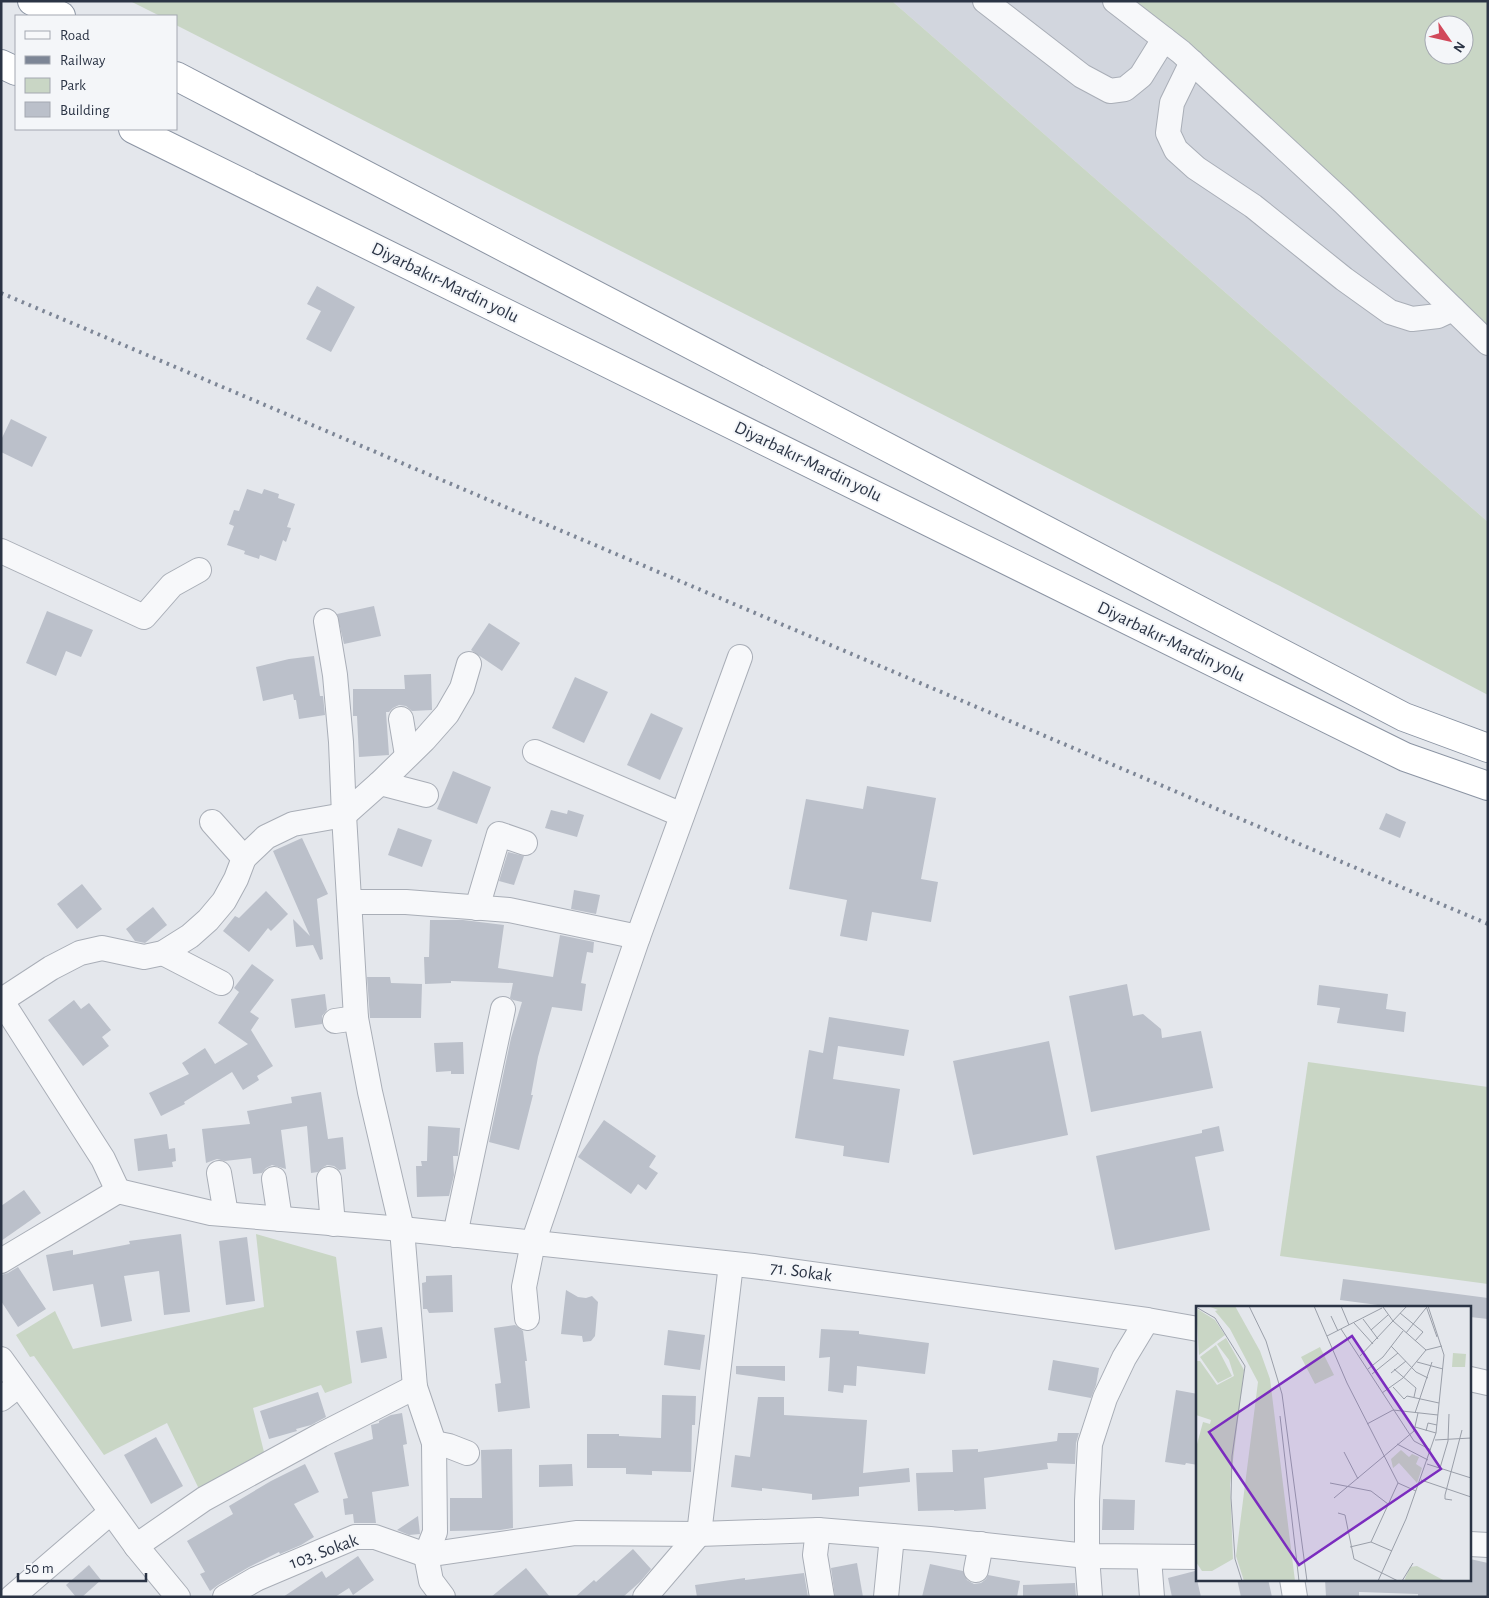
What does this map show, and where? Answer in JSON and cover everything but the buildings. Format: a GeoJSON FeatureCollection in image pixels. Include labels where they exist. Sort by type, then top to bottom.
{"type":"FeatureCollection","features":[{"type":"Feature","properties":{"kind":"highway"},"geometry":{"type":"LineString","coordinates":[[32,1],[59,15]]}},
{"type":"Feature","properties":{"kind":"highway"},"geometry":{"type":"LineString","coordinates":[[1,64],[15,71]]}},
{"type":"Feature","properties":{"kind":"highway"},"geometry":{"type":"LineString","coordinates":[[178,77],[1404,717],[1488,748]]}},
{"type":"Feature","properties":{"kind":"highway","name":"Diyarbakır-Mardin yolu"},"geometry":{"type":"LineString","coordinates":[[135,130],[1405,757],[1488,786]]}},
{"type":"Feature","properties":{"kind":"street"},"geometry":{"type":"LineString","coordinates":[[985,1],[1082,76],[1110,91],[1125,89],[1141,76],[1164,39]]}},
{"type":"Feature","properties":{"kind":"street"},"geometry":{"type":"LineString","coordinates":[[1115,1],[1192,62],[1344,202],[1488,343]]}},
{"type":"Feature","properties":{"kind":"street"},"geometry":{"type":"LineString","coordinates":[[1192,62],[1172,103],[1168,133],[1176,150],[1196,168],[1252,206],[1344,279],[1390,312],[1412,319],[1438,316],[1453,309]]}},
{"type":"Feature","properties":{"kind":"street"},"geometry":{"type":"LineString","coordinates":[[1,551],[144,616],[172,585],[199,570]]}},
{"type":"Feature","properties":{"kind":"street"},"geometry":{"type":"LineString","coordinates":[[326,621],[335,675],[342,742],[344,815],[350,902],[345,1020],[370,1092],[402,1229],[415,1387],[434,1443],[435,1532],[426,1555],[430,1581],[443,1597]]}},
{"type":"Feature","properties":{"kind":"street"},"geometry":{"type":"LineString","coordinates":[[527,1318],[524,1287],[533,1243],[638,937],[740,657]]}},
{"type":"Feature","properties":{"kind":"street"},"geometry":{"type":"LineString","coordinates":[[1,1261],[118,1191],[102,1159],[1,1000],[51,968],[80,953],[102,948],[144,957],[162,953],[190,936],[208,920],[224,901],[236,879],[244,858],[266,836],[293,824],[344,815],[380,783],[424,740],[447,714],[462,688],[469,664]]}},
{"type":"Feature","properties":{"kind":"street"},"geometry":{"type":"LineString","coordinates":[[401,719],[407,755]]}},
{"type":"Feature","properties":{"kind":"street"},"geometry":{"type":"LineString","coordinates":[[535,752],[682,816]]}},
{"type":"Feature","properties":{"kind":"street"},"geometry":{"type":"LineString","coordinates":[[380,783],[426,795]]}},
{"type":"Feature","properties":{"kind":"street"},"geometry":{"type":"LineString","coordinates":[[212,822],[244,858]]}},
{"type":"Feature","properties":{"kind":"street"},"geometry":{"type":"LineString","coordinates":[[477,908],[499,834],[526,843]]}},
{"type":"Feature","properties":{"kind":"street"},"geometry":{"type":"LineString","coordinates":[[350,902],[406,902],[509,910],[638,937]]}},
{"type":"Feature","properties":{"kind":"street"},"geometry":{"type":"LineString","coordinates":[[162,953],[222,983]]}},
{"type":"Feature","properties":{"kind":"street"},"geometry":{"type":"LineString","coordinates":[[455,1235],[503,1009]]}},
{"type":"Feature","properties":{"kind":"street"},"geometry":{"type":"LineString","coordinates":[[218,1173],[226,1214]]}},
{"type":"Feature","properties":{"kind":"street"},"geometry":{"type":"LineString","coordinates":[[328,1179],[333,1224]]}},
{"type":"Feature","properties":{"kind":"street"},"geometry":{"type":"LineString","coordinates":[[274,1180],[280,1219]]}},
{"type":"Feature","properties":{"kind":"street","name":"71. Sokak"},"geometry":{"type":"LineString","coordinates":[[118,1191],[212,1213],[402,1229],[731,1264],[1147,1320],[1196,1329]]}},
{"type":"Feature","properties":{"kind":"street"},"geometry":{"type":"LineString","coordinates":[[645,1597],[699,1534],[731,1264]]}},
{"type":"Feature","properties":{"kind":"street"},"geometry":{"type":"LineString","coordinates":[[1090,1597],[1087,1556],[1087,1501],[1090,1444],[1105,1398],[1124,1358],[1147,1320]]}},
{"type":"Feature","properties":{"kind":"street"},"geometry":{"type":"LineString","coordinates":[[1,1359],[10,1392],[111,1512],[178,1597]]}},
{"type":"Feature","properties":{"kind":"street"},"geometry":{"type":"LineString","coordinates":[[1472,1379],[1488,1383]]}},
{"type":"Feature","properties":{"kind":"street"},"geometry":{"type":"LineString","coordinates":[[136,1546],[204,1499],[321,1435],[415,1387]]}},
{"type":"Feature","properties":{"kind":"street"},"geometry":{"type":"LineString","coordinates":[[434,1443],[467,1453]]}},
{"type":"Feature","properties":{"kind":"street"},"geometry":{"type":"LineString","coordinates":[[14,1596],[111,1512]]}},
{"type":"Feature","properties":{"kind":"street"},"geometry":{"type":"LineString","coordinates":[[818,1530],[815,1555],[822,1597]]}},
{"type":"Feature","properties":{"kind":"street"},"geometry":{"type":"LineString","coordinates":[[426,1555],[576,1533],[699,1534],[818,1530],[930,1538],[1087,1556],[1196,1557]]}},
{"type":"Feature","properties":{"kind":"street"},"geometry":{"type":"LineString","coordinates":[[886,1597],[892,1536]]}},
{"type":"Feature","properties":{"kind":"street","name":"103. Sokak"},"geometry":{"type":"LineString","coordinates":[[226,1597],[256,1579],[355,1537],[375,1537],[426,1555]]}},
{"type":"Feature","properties":{"kind":"street"},"geometry":{"type":"LineString","coordinates":[[976,1570],[981,1544]]}},
{"type":"Feature","properties":{"kind":"street"},"geometry":{"type":"LineString","coordinates":[[1472,1544],[1488,1545]]}},
{"type":"Feature","properties":{"kind":"street"},"geometry":{"type":"LineString","coordinates":[[1149,1558],[1152,1597]]}},
{"type":"Feature","properties":{"kind":"street"},"geometry":{"type":"LineString","coordinates":[[1292,1580],[1295,1597]]}},
{"type":"Feature","properties":{"kind":"shaded area"},"geometry":{"type":"Polygon","coordinates":[[[892,1],[1488,1],[1488,522],[892,1]]]}},
{"type":"Feature","properties":{"kind":"green space"},"geometry":{"type":"Polygon","coordinates":[[[130,1],[892,1],[1488,522],[1488,695],[1280,586],[178,26],[178,15],[158,15],[130,1]]]}},
{"type":"Feature","properties":{"kind":"green space"},"geometry":{"type":"Polygon","coordinates":[[[1131,1],[1488,1],[1488,326],[1439,278],[1170,31],[1131,1]]]}},
{"type":"Feature","properties":{"kind":"green space"},"geometry":{"type":"Polygon","coordinates":[[[1308,1062],[1488,1087],[1488,1284],[1280,1256],[1308,1062]]]}},
{"type":"Feature","properties":{"kind":"green space"},"geometry":{"type":"Polygon","coordinates":[[[256,1234],[336,1257],[352,1383],[325,1393],[321,1385],[253,1408],[264,1452],[199,1489],[167,1423],[104,1455],[34,1356],[30,1357],[16,1335],[55,1311],[73,1349],[264,1307],[256,1234]]]}},
{"type":"Feature","properties":{"kind":"railway"},"geometry":{"type":"LineString","coordinates":[[1,293],[1488,924]]}}]}
